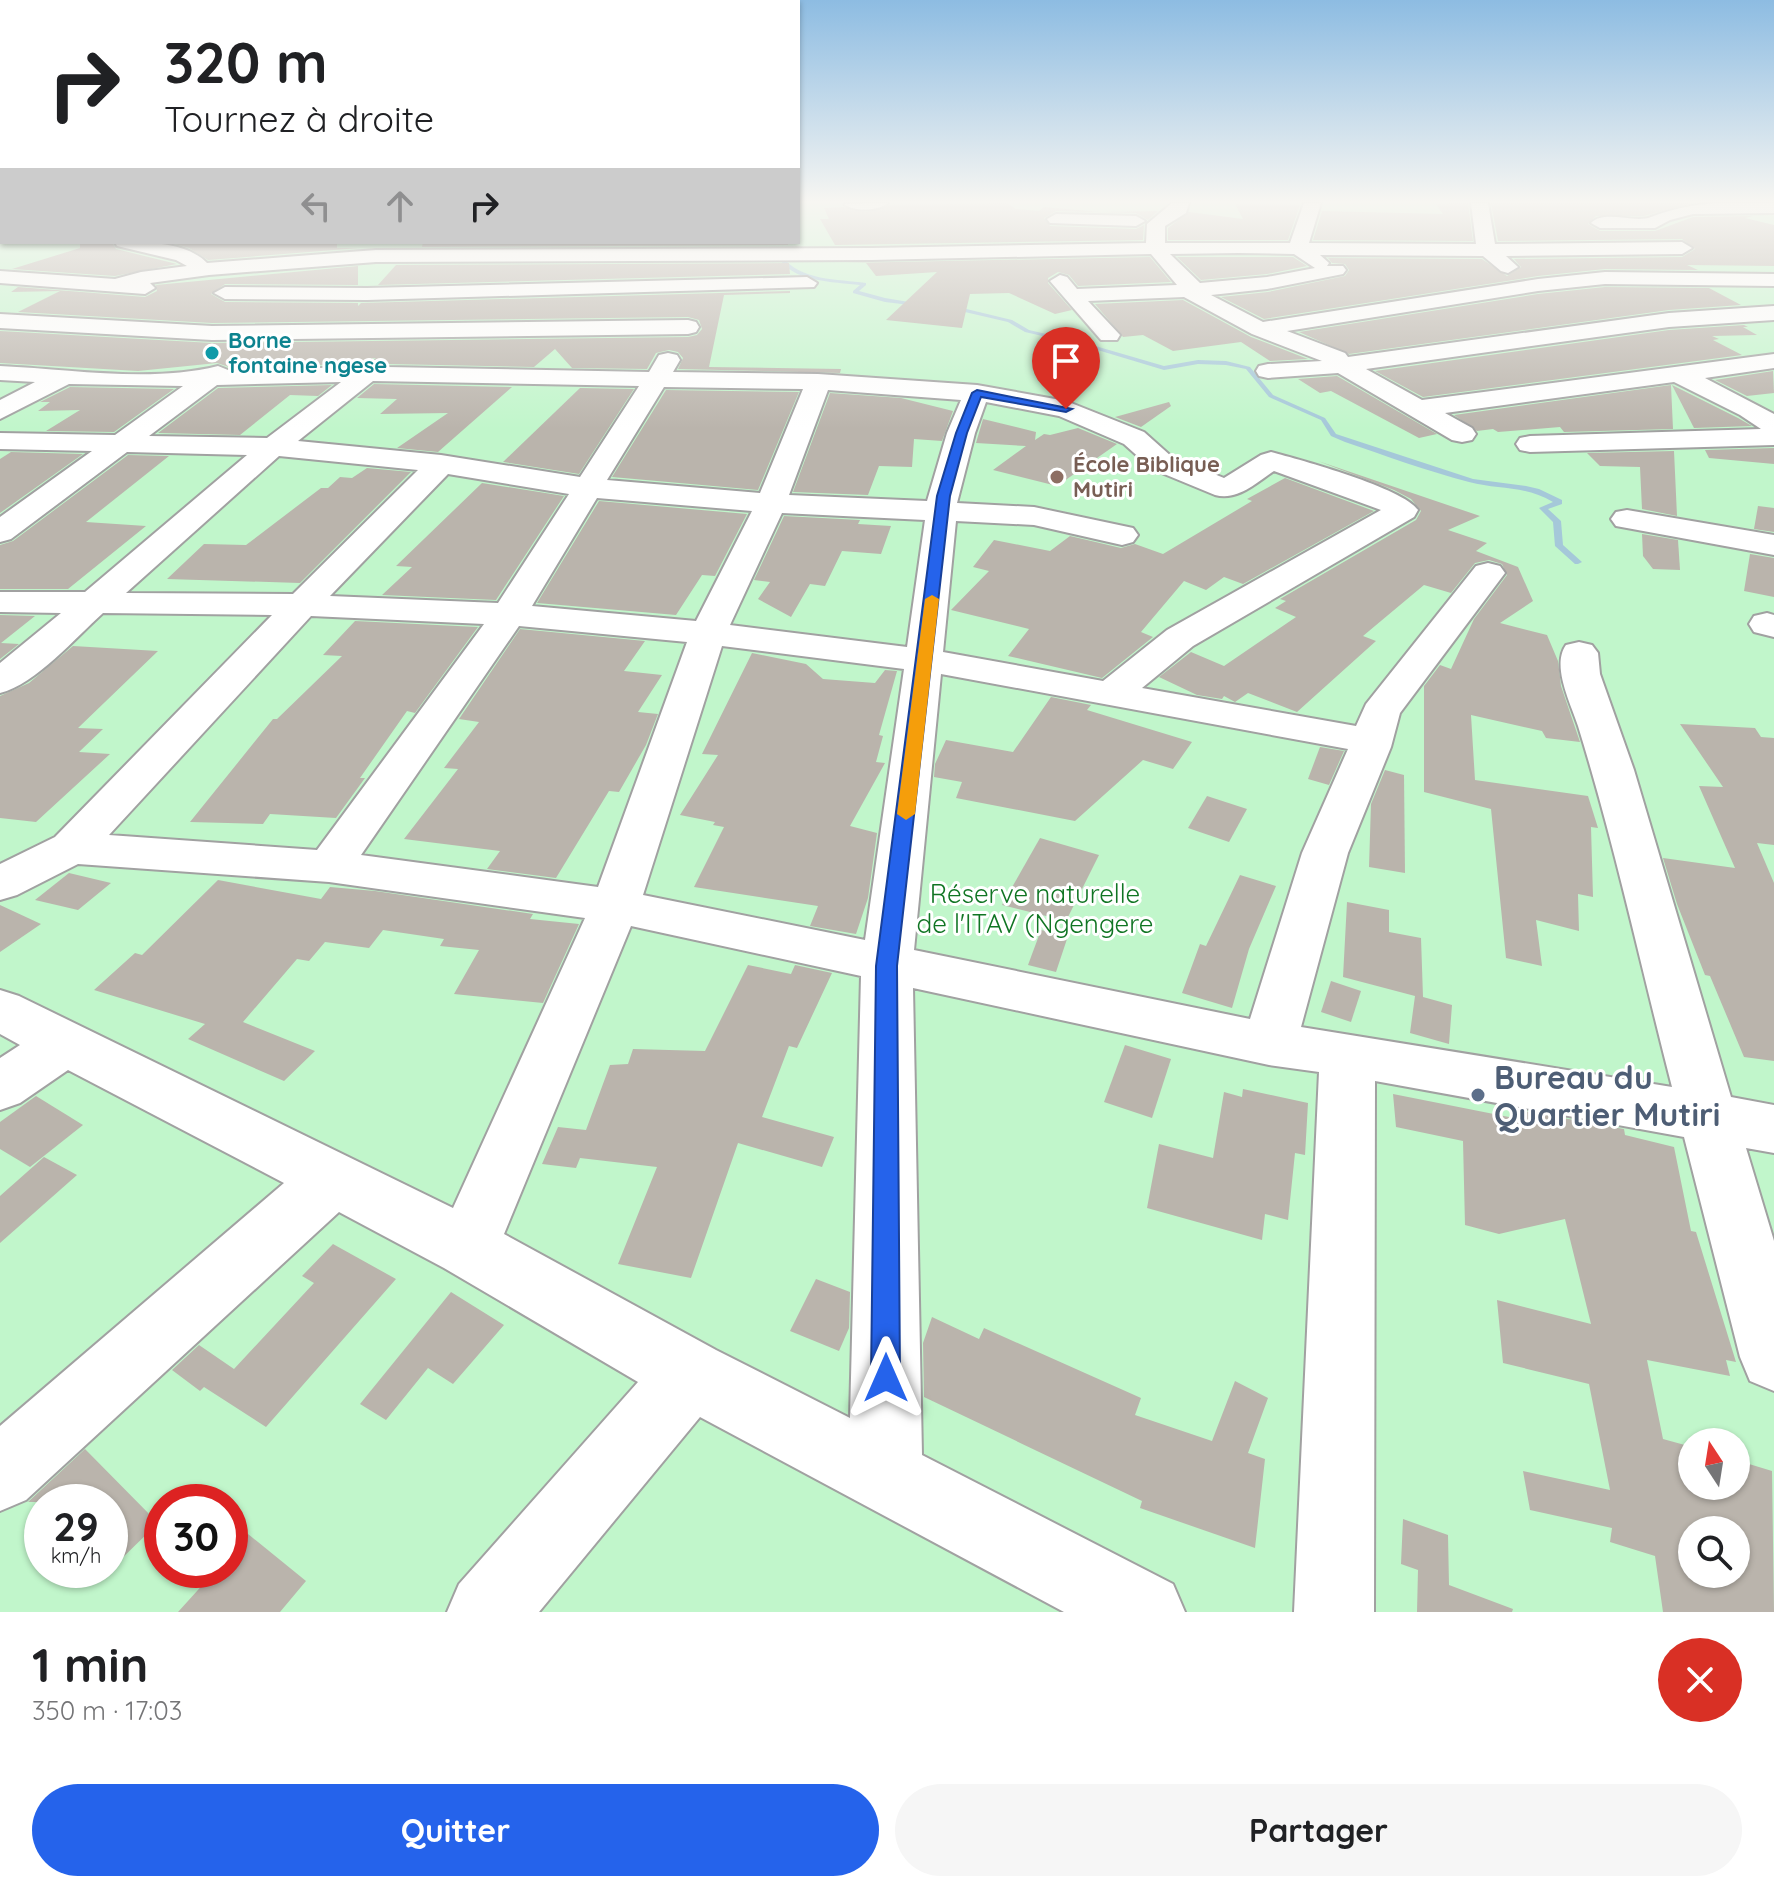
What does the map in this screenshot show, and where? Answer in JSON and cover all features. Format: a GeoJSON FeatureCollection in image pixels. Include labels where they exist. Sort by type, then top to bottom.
{"type":"FeatureCollection","features":[{"type":"Feature","properties":{"kind":"street"},"geometry":{"type":"LineString","coordinates":[[17,278],[115,286],[204,301],[335,292],[696,288],[807,283]]}},
{"type":"Feature","properties":{"kind":"street"},"geometry":{"type":"LineString","coordinates":[[115,286],[140,278]]}},
{"type":"Feature","properties":{"kind":"street"},"geometry":{"type":"LineString","coordinates":[[0,411],[204,301],[219,282],[216,278]]}},
{"type":"Feature","properties":{"kind":"street"},"geometry":{"type":"LineString","coordinates":[[0,532],[272,333],[356,278]]}},
{"type":"Feature","properties":{"kind":"street"},"geometry":{"type":"LineString","coordinates":[[0,681],[25,663],[273,447],[369,374],[472,278]]}},
{"type":"Feature","properties":{"kind":"street"},"geometry":{"type":"LineString","coordinates":[[643,288],[648,278]]}},
{"type":"Feature","properties":{"kind":"street"},"geometry":{"type":"LineString","coordinates":[[1059,278],[1071,296],[1109,335]]}},
{"type":"Feature","properties":{"kind":"street"},"geometry":{"type":"LineString","coordinates":[[1184,278],[1195,290]]}},
{"type":"Feature","properties":{"kind":"street"},"geometry":{"type":"LineString","coordinates":[[1071,296],[1195,290],[1301,278]]}},
{"type":"Feature","properties":{"kind":"street"},"geometry":{"type":"LineString","coordinates":[[1527,278],[1538,285]]}},
{"type":"Feature","properties":{"kind":"street"},"geometry":{"type":"LineString","coordinates":[[1260,329],[1538,285],[1603,278]]}},
{"type":"Feature","properties":{"kind":"street"},"geometry":{"type":"LineString","coordinates":[[1635,278],[1774,280]]}},
{"type":"Feature","properties":{"kind":"street"},"geometry":{"type":"LineString","coordinates":[[1737,279],[1774,297]]}},
{"type":"Feature","properties":{"kind":"street"},"geometry":{"type":"LineString","coordinates":[[0,311],[55,281]]}},
{"type":"Feature","properties":{"kind":"street"},"geometry":{"type":"LineString","coordinates":[[329,866],[509,614],[590,488],[688,327],[696,288]]}},
{"type":"Feature","properties":{"kind":"street"},"geometry":{"type":"LineString","coordinates":[[1404,288],[1447,301]]}},
{"type":"Feature","properties":{"kind":"street"},"geometry":{"type":"LineString","coordinates":[[1195,290],[1192,293],[1260,329],[1337,358],[1341,365],[1462,434]]}},
{"type":"Feature","properties":{"kind":"street"},"geometry":{"type":"LineString","coordinates":[[1488,293],[1761,408],[1774,426]]}},
{"type":"Feature","properties":{"kind":"street"},"geometry":{"type":"LineString","coordinates":[[1268,371],[1341,365],[1669,320],[1774,313]]}},
{"type":"Feature","properties":{"kind":"street"},"geometry":{"type":"LineString","coordinates":[[0,321],[153,331],[272,333],[688,327]]}},
{"type":"Feature","properties":{"kind":"street"},"geometry":{"type":"LineString","coordinates":[[1417,409],[1774,361]]}},
{"type":"Feature","properties":{"kind":"street"},"geometry":{"type":"LineString","coordinates":[[0,373],[62,378],[369,374],[818,382],[977,393],[1066,409],[1134,438],[1162,463],[1226,489],[1271,461],[1380,497],[1403,510],[1180,638],[1110,694]]}},
{"type":"Feature","properties":{"kind":"street"},"geometry":{"type":"LineString","coordinates":[[467,1247],[615,906],[708,633],[771,503],[818,382]]}},
{"type":"Feature","properties":{"kind":"street"},"geometry":{"type":"LineString","coordinates":[[885,1473],[887,966],[942,511],[954,455],[977,393]]}},
{"type":"Feature","properties":{"kind":"street"},"geometry":{"type":"LineString","coordinates":[[1530,444],[1774,437]]}},
{"type":"Feature","properties":{"kind":"street"},"geometry":{"type":"LineString","coordinates":[[0,441],[273,447],[441,464],[590,488],[771,503],[1034,516],[1122,535]]}},
{"type":"Feature","properties":{"kind":"street"},"geometry":{"type":"LineString","coordinates":[[0,884],[71,848],[441,464]]}},
{"type":"Feature","properties":{"kind":"street"},"geometry":{"type":"LineString","coordinates":[[1627,519],[1774,545]]}},
{"type":"Feature","properties":{"kind":"street"},"geometry":{"type":"LineString","coordinates":[[1269,1044],[1325,853],[1372,741],[1380,712],[1488,573]]}},
{"type":"Feature","properties":{"kind":"street"},"geometry":{"type":"LineString","coordinates":[[0,602],[302,605],[509,614],[708,633],[925,660],[1372,741]]}},
{"type":"Feature","properties":{"kind":"street"},"geometry":{"type":"LineString","coordinates":[[1579,653],[1581,674],[1613,770],[1774,1357]]}},
{"type":"Feature","properties":{"kind":"street"},"geometry":{"type":"LineString","coordinates":[[71,848],[329,866],[615,906],[887,966],[1269,1044],[1347,1054],[1774,1129]]}},
{"type":"Feature","properties":{"kind":"street"},"geometry":{"type":"LineString","coordinates":[[0,1010],[467,1247],[691,1374],[1145,1612]]}},
{"type":"Feature","properties":{"kind":"street"},"geometry":{"type":"LineString","coordinates":[[0,1087],[63,1044]]}},
{"type":"Feature","properties":{"kind":"street"},"geometry":{"type":"LineString","coordinates":[[1334,1612],[1347,1054]]}},
{"type":"Feature","properties":{"kind":"street"},"geometry":{"type":"LineString","coordinates":[[0,1474],[334,1178]]}},
{"type":"Feature","properties":{"kind":"street"},"geometry":{"type":"LineString","coordinates":[[487,1612],[691,1374]]}},
{"type":"Feature","properties":{"kind":"green space","name":"Réserve naturelle de l'ITAV (Ngengere"},"geometry":{"type":"Polygon","coordinates":[[[0,278],[1774,278],[1774,1612],[0,1612],[0,278]]]}},
{"type":"Feature","properties":{"kind":"building"},"geometry":{"type":"Polygon","coordinates":[[[228,278],[358,278],[358,285],[225,284],[211,294],[225,302],[358,303],[358,306],[361,303],[790,291],[724,295],[709,367],[841,369],[840,373],[678,369],[683,358],[678,352],[669,350],[656,353],[647,369],[572,368],[555,349],[534,367],[387,364],[374,358],[360,364],[229,367],[217,363],[138,371],[0,363],[0,331],[212,343],[688,337],[697,335],[702,329],[699,320],[688,317],[212,323],[18,312],[60,291],[11,292],[18,287],[145,297],[157,291],[156,285],[228,278]]]}},
{"type":"Feature","properties":{"kind":"building"},"geometry":{"type":"Polygon","coordinates":[[[384,278],[632,278],[378,285],[384,278]]]}},
{"type":"Feature","properties":{"kind":"building"},"geometry":{"type":"Polygon","coordinates":[[[930,278],[1048,278],[1048,283],[1072,310],[1055,314],[1009,293],[970,294],[962,328],[886,320],[930,278]]]}},
{"type":"Feature","properties":{"kind":"building"},"geometry":{"type":"Polygon","coordinates":[[[1072,278],[1168,278],[1171,282],[1078,286],[1072,278]]]}},
{"type":"Feature","properties":{"kind":"building"},"geometry":{"type":"Polygon","coordinates":[[[1334,278],[1524,278],[1264,319],[1221,297],[1268,292],[1334,278]]]}},
{"type":"Feature","properties":{"kind":"building"},"geometry":{"type":"Polygon","coordinates":[[[1605,287],[1718,288],[1709,288],[1741,305],[1669,310],[1349,354],[1299,332],[1538,294],[1605,287]]]}},
{"type":"Feature","properties":{"kind":"building"},"geometry":{"type":"Polygon","coordinates":[[[1183,300],[1251,337],[1308,359],[1270,361],[1241,342],[1173,351],[1143,335],[1123,337],[1095,304],[1183,300]]]}},
{"type":"Feature","properties":{"kind":"building"},"geometry":{"type":"Polygon","coordinates":[[[1744,325],[1757,335],[1712,336],[1719,339],[1713,340],[1742,355],[1423,397],[1375,371],[1669,330],[1744,325]]]}},
{"type":"Feature","properties":{"kind":"building"},"geometry":{"type":"Polygon","coordinates":[[[1773,371],[1774,393],[1747,396],[1715,380],[1773,371]]]}},
{"type":"Feature","properties":{"kind":"building"},"geometry":{"type":"Polygon","coordinates":[[[1337,376],[1437,434],[1419,438],[1331,391],[1320,393],[1298,379],[1337,376]]]}},
{"type":"Feature","properties":{"kind":"building"},"geometry":{"type":"Polygon","coordinates":[[[374,384],[512,387],[438,452],[397,448],[448,413],[380,414],[397,399],[357,398],[374,384]]]}},
{"type":"Feature","properties":{"kind":"building"},"geometry":{"type":"Polygon","coordinates":[[[332,385],[318,396],[290,395],[240,435],[158,433],[218,388],[332,385]]]}},
{"type":"Feature","properties":{"kind":"building"},"geometry":{"type":"Polygon","coordinates":[[[1671,385],[1673,429],[1564,432],[1560,427],[1477,431],[1454,415],[1671,385]]]}},
{"type":"Feature","properties":{"kind":"building"},"geometry":{"type":"Polygon","coordinates":[[[1672,385],[1738,418],[1752,426],[1694,428],[1672,385]]]}},
{"type":"Feature","properties":{"kind":"building"},"geometry":{"type":"Polygon","coordinates":[[[70,387],[174,389],[114,432],[46,431],[80,410],[38,411],[50,402],[40,402],[70,387]]]}},
{"type":"Feature","properties":{"kind":"building"},"geometry":{"type":"Polygon","coordinates":[[[580,388],[634,389],[579,474],[503,462],[580,388]]]}},
{"type":"Feature","properties":{"kind":"building"},"geometry":{"type":"Polygon","coordinates":[[[666,390],[799,392],[758,490],[612,477],[666,390]]]}},
{"type":"Feature","properties":{"kind":"building"},"geometry":{"type":"Polygon","coordinates":[[[830,393],[901,398],[953,411],[942,441],[914,439],[912,467],[879,466],[868,495],[793,492],[830,393]]]}},
{"type":"Feature","properties":{"kind":"building"},"geometry":{"type":"Polygon","coordinates":[[[1169,402],[1171,406],[1141,427],[1115,417],[1169,402]]]}},
{"type":"Feature","properties":{"kind":"building"},"geometry":{"type":"Polygon","coordinates":[[[983,419],[1036,432],[1035,440],[1044,434],[1078,428],[1117,444],[1057,486],[993,470],[1026,446],[976,443],[983,419]]]}},
{"type":"Feature","properties":{"kind":"building"},"geometry":{"type":"Polygon","coordinates":[[[1774,448],[1774,464],[1709,458],[1705,450],[1774,448]]]}},
{"type":"Feature","properties":{"kind":"building"},"geometry":{"type":"Polygon","coordinates":[[[1674,451],[1677,516],[1642,509],[1640,467],[1600,466],[1587,453],[1674,451]]]}},
{"type":"Feature","properties":{"kind":"building"},"geometry":{"type":"Polygon","coordinates":[[[11,452],[83,454],[0,513],[0,459],[11,452]]]}},
{"type":"Feature","properties":{"kind":"building"},"geometry":{"type":"Polygon","coordinates":[[[128,455],[169,456],[86,522],[146,526],[68,589],[0,589],[0,545],[13,541],[128,455]]]}},
{"type":"Feature","properties":{"kind":"building"},"geometry":{"type":"Polygon","coordinates":[[[1318,461],[1480,516],[1448,530],[1487,543],[1476,551],[1518,567],[1533,601],[1500,623],[1547,635],[1558,661],[1561,686],[1580,742],[1546,738],[1542,731],[1471,715],[1475,780],[1588,796],[1598,828],[1591,827],[1593,897],[1578,894],[1579,931],[1536,920],[1542,966],[1506,958],[1491,809],[1424,792],[1424,686],[1440,665],[1451,669],[1474,619],[1507,575],[1502,564],[1489,560],[1475,563],[1451,593],[1424,585],[1363,636],[1376,641],[1297,712],[1248,693],[1235,702],[1224,696],[1222,699],[1197,695],[1159,677],[1191,652],[1224,666],[1296,617],[1275,608],[1286,601],[1280,599],[1416,520],[1421,511],[1411,499],[1394,490],[1318,461]]]}},
{"type":"Feature","properties":{"kind":"building"},"geometry":{"type":"Polygon","coordinates":[[[367,468],[411,472],[300,583],[167,579],[204,544],[246,545],[321,488],[328,488],[340,477],[352,478],[367,468]]]}},
{"type":"Feature","properties":{"kind":"building"},"geometry":{"type":"Polygon","coordinates":[[[1285,478],[1374,511],[1243,584],[1224,577],[1206,590],[1184,581],[1141,632],[1153,637],[1102,678],[1008,656],[1029,629],[951,610],[989,571],[973,567],[994,540],[1050,551],[1070,536],[1121,548],[1135,544],[1163,554],[1285,478]]]}},
{"type":"Feature","properties":{"kind":"building"},"geometry":{"type":"Polygon","coordinates":[[[482,483],[564,496],[496,600],[382,595],[412,567],[396,566],[482,483]]]}},
{"type":"Feature","properties":{"kind":"building"},"geometry":{"type":"Polygon","coordinates":[[[599,501],[747,514],[715,576],[702,575],[676,615],[537,603],[599,501]]]}},
{"type":"Feature","properties":{"kind":"building"},"geometry":{"type":"Polygon","coordinates":[[[1758,506],[1774,508],[1774,532],[1754,529],[1758,506]]]}},
{"type":"Feature","properties":{"kind":"building"},"geometry":{"type":"Polygon","coordinates":[[[784,516],[860,520],[858,524],[891,526],[881,554],[842,551],[825,586],[810,584],[791,617],[758,599],[770,582],[754,580],[784,516]]]}},
{"type":"Feature","properties":{"kind":"building"},"geometry":{"type":"Polygon","coordinates":[[[1642,534],[1678,540],[1680,570],[1653,569],[1643,556],[1642,534]]]}},
{"type":"Feature","properties":{"kind":"building"},"geometry":{"type":"Polygon","coordinates":[[[1750,554],[1774,558],[1774,597],[1744,591],[1750,554]]]}},
{"type":"Feature","properties":{"kind":"building"},"geometry":{"type":"Polygon","coordinates":[[[0,615],[35,616],[1,643],[19,644],[0,659],[0,615]]]}},
{"type":"Feature","properties":{"kind":"building"},"geometry":{"type":"Polygon","coordinates":[[[355,621],[478,627],[415,713],[407,711],[336,818],[270,814],[263,824],[190,822],[273,719],[277,719],[342,656],[323,655],[355,621]]]}},
{"type":"Feature","properties":{"kind":"building"},"geometry":{"type":"Polygon","coordinates":[[[520,629],[645,641],[624,671],[662,675],[638,712],[658,714],[646,745],[619,792],[609,791],[556,878],[487,869],[500,851],[404,839],[458,769],[444,768],[479,722],[459,719],[520,629]]]}},
{"type":"Feature","properties":{"kind":"building"},"geometry":{"type":"Polygon","coordinates":[[[73,646],[158,651],[78,728],[103,729],[79,752],[110,754],[36,822],[0,818],[0,696],[29,683],[73,646]]]}},
{"type":"Feature","properties":{"kind":"building"},"geometry":{"type":"Polygon","coordinates":[[[752,653],[806,664],[823,679],[875,683],[885,670],[897,671],[879,735],[883,736],[876,762],[885,763],[850,826],[877,833],[868,898],[856,934],[810,926],[818,906],[694,887],[724,827],[713,825],[715,822],[680,815],[718,755],[702,754],[752,653]]]}},
{"type":"Feature","properties":{"kind":"building"},"geometry":{"type":"Polygon","coordinates":[[[1051,697],[1091,705],[1087,710],[1192,742],[1173,769],[1143,760],[1075,821],[956,798],[962,782],[934,777],[935,764],[946,740],[1013,752],[1051,697]]]}},
{"type":"Feature","properties":{"kind":"building"},"geometry":{"type":"Polygon","coordinates":[[[1680,724],[1755,728],[1761,737],[1774,738],[1774,845],[1757,843],[1774,883],[1774,1061],[1744,1057],[1710,976],[1705,975],[1663,858],[1735,868],[1699,786],[1723,787],[1680,724]]]}},
{"type":"Feature","properties":{"kind":"building"},"geometry":{"type":"Polygon","coordinates":[[[1320,747],[1344,751],[1329,785],[1308,779],[1320,747]]]}},
{"type":"Feature","properties":{"kind":"building"},"geometry":{"type":"Polygon","coordinates":[[[1385,770],[1404,775],[1405,873],[1369,867],[1371,804],[1385,770]]]}},
{"type":"Feature","properties":{"kind":"building"},"geometry":{"type":"Polygon","coordinates":[[[1207,796],[1247,809],[1229,842],[1188,828],[1207,796]]]}},
{"type":"Feature","properties":{"kind":"building"},"geometry":{"type":"Polygon","coordinates":[[[1040,838],[1099,855],[1066,921],[1002,905],[1040,838]]]}},
{"type":"Feature","properties":{"kind":"building"},"geometry":{"type":"Polygon","coordinates":[[[69,873],[111,883],[78,910],[35,900],[69,873]]]}},
{"type":"Feature","properties":{"kind":"building"},"geometry":{"type":"Polygon","coordinates":[[[1240,875],[1276,886],[1249,949],[1232,1008],[1182,993],[1200,944],[1206,946],[1240,875]]]}},
{"type":"Feature","properties":{"kind":"building"},"geometry":{"type":"Polygon","coordinates":[[[218,880],[321,899],[330,887],[375,891],[533,914],[530,919],[579,924],[543,1003],[454,994],[479,950],[440,946],[444,939],[383,930],[369,948],[325,942],[309,961],[297,959],[243,1022],[315,1051],[284,1081],[188,1039],[205,1024],[94,990],[135,953],[142,955],[218,880]]]}},
{"type":"Feature","properties":{"kind":"building"},"geometry":{"type":"Polygon","coordinates":[[[1347,902],[1389,910],[1389,932],[1421,938],[1423,997],[1452,1005],[1449,1044],[1410,1033],[1415,996],[1343,977],[1347,902]]]}},
{"type":"Feature","properties":{"kind":"building"},"geometry":{"type":"Polygon","coordinates":[[[0,905],[41,924],[0,952],[0,905]]]}},
{"type":"Feature","properties":{"kind":"building"},"geometry":{"type":"Polygon","coordinates":[[[1041,930],[1068,936],[1056,972],[1028,965],[1041,930]]]}},
{"type":"Feature","properties":{"kind":"building"},"geometry":{"type":"Polygon","coordinates":[[[748,965],[791,974],[795,965],[832,973],[797,1048],[789,1046],[762,1117],[834,1137],[822,1167],[738,1143],[691,1278],[618,1264],[657,1167],[580,1158],[576,1168],[542,1164],[558,1127],[586,1130],[610,1065],[628,1064],[633,1049],[705,1051],[748,965]]]}},
{"type":"Feature","properties":{"kind":"building"},"geometry":{"type":"Polygon","coordinates":[[[1331,981],[1361,991],[1351,1022],[1321,1012],[1331,981]]]}},
{"type":"Feature","properties":{"kind":"building"},"geometry":{"type":"Polygon","coordinates":[[[1125,1045],[1171,1059],[1152,1118],[1104,1102],[1125,1045]]]}},
{"type":"Feature","properties":{"kind":"building"},"geometry":{"type":"Polygon","coordinates":[[[1243,1089],[1308,1103],[1305,1155],[1295,1153],[1288,1220],[1265,1214],[1262,1240],[1147,1208],[1159,1144],[1213,1158],[1224,1092],[1242,1097],[1243,1089]]]}},
{"type":"Feature","properties":{"kind":"building"},"geometry":{"type":"Polygon","coordinates":[[[1393,1094],[1524,1120],[1524,1111],[1624,1129],[1625,1135],[1674,1147],[1691,1231],[1696,1232],[1736,1362],[1726,1360],[1730,1376],[1647,1360],[1663,1439],[1678,1443],[1678,1500],[1750,1500],[1750,1464],[1772,1471],[1774,1612],[1663,1612],[1655,1556],[1610,1542],[1612,1528],[1530,1510],[1523,1471],[1610,1490],[1589,1384],[1503,1363],[1497,1300],[1591,1324],[1565,1219],[1499,1234],[1465,1225],[1463,1141],[1396,1127],[1393,1094]]]}},
{"type":"Feature","properties":{"kind":"building"},"geometry":{"type":"Polygon","coordinates":[[[36,1096],[83,1125],[30,1167],[0,1149],[0,1122],[36,1096]]]}},
{"type":"Feature","properties":{"kind":"building"},"geometry":{"type":"Polygon","coordinates":[[[44,1157],[77,1175],[0,1243],[0,1196],[44,1157]]]}},
{"type":"Feature","properties":{"kind":"building"},"geometry":{"type":"Polygon","coordinates":[[[333,1244],[396,1279],[266,1427],[204,1387],[200,1391],[172,1370],[199,1345],[234,1369],[314,1283],[302,1276],[333,1244]]]}},
{"type":"Feature","properties":{"kind":"building"},"geometry":{"type":"Polygon","coordinates":[[[816,1279],[850,1292],[849,1328],[839,1351],[790,1331],[816,1279]]]}},
{"type":"Feature","properties":{"kind":"building"},"geometry":{"type":"Polygon","coordinates":[[[451,1292],[504,1325],[453,1384],[428,1368],[386,1420],[360,1404],[451,1292]]]}},
{"type":"Feature","properties":{"kind":"building"},"geometry":{"type":"Polygon","coordinates":[[[932,1317],[979,1339],[984,1328],[1141,1398],[1135,1415],[1212,1441],[1235,1381],[1268,1398],[1248,1453],[1265,1459],[1255,1548],[1140,1508],[1142,1501],[924,1397],[923,1343],[932,1317]]]}},
{"type":"Feature","properties":{"kind":"building"},"geometry":{"type":"Polygon","coordinates":[[[85,1449],[120,1484],[47,1484],[85,1449]]]}},
{"type":"Feature","properties":{"kind":"building"},"geometry":{"type":"Polygon","coordinates":[[[128,1493],[144,1509],[144,1537],[128,1552],[128,1493]]]}},
{"type":"Feature","properties":{"kind":"building"},"geometry":{"type":"Polygon","coordinates":[[[1403,1519],[1448,1535],[1449,1585],[1513,1609],[1512,1612],[1417,1612],[1418,1570],[1401,1564],[1403,1519]]]}},
{"type":"Feature","properties":{"kind":"building"},"geometry":{"type":"Polygon","coordinates":[[[248,1534],[306,1581],[280,1612],[178,1612],[200,1588],[248,1588],[248,1534]]]}},
{"type":"Feature","properties":{"kind":"waterway"},"geometry":{"type":"LineString","coordinates":[[821,278],[864,284],[855,292],[918,304]]}},
{"type":"Feature","properties":{"kind":"waterway"},"geometry":{"type":"LineString","coordinates":[[954,308],[1010,321],[1027,331],[1164,368],[1198,362],[1248,368],[1271,396],[1323,419],[1333,435],[1472,481],[1526,488],[1559,502],[1543,508],[1557,521],[1559,546],[1578,562]]}},
{"type":"Feature","properties":{"kind":"slow traffic"},"geometry":{"type":"LineString","coordinates":[[906,814],[932,599]]}},
{"type":"Feature","properties":{"kind":"place","name":"Borne fontaine ngese"},"geometry":{"type":"Point","coordinates":[212,353]}},
{"type":"Feature","properties":{"kind":"place","name":"École Biblique Mutiri"},"geometry":{"type":"Point","coordinates":[1057,477]}},
{"type":"Feature","properties":{"kind":"place","name":"Bureau du Quartier Mutiri"},"geometry":{"type":"Point","coordinates":[1478,1095]}},
{"type":"Feature","properties":{"kind":"route"},"geometry":{"type":"LineString","coordinates":[[886,1378],[887,966],[943,496],[961,433],[977,393],[1066,409]]}}]}
